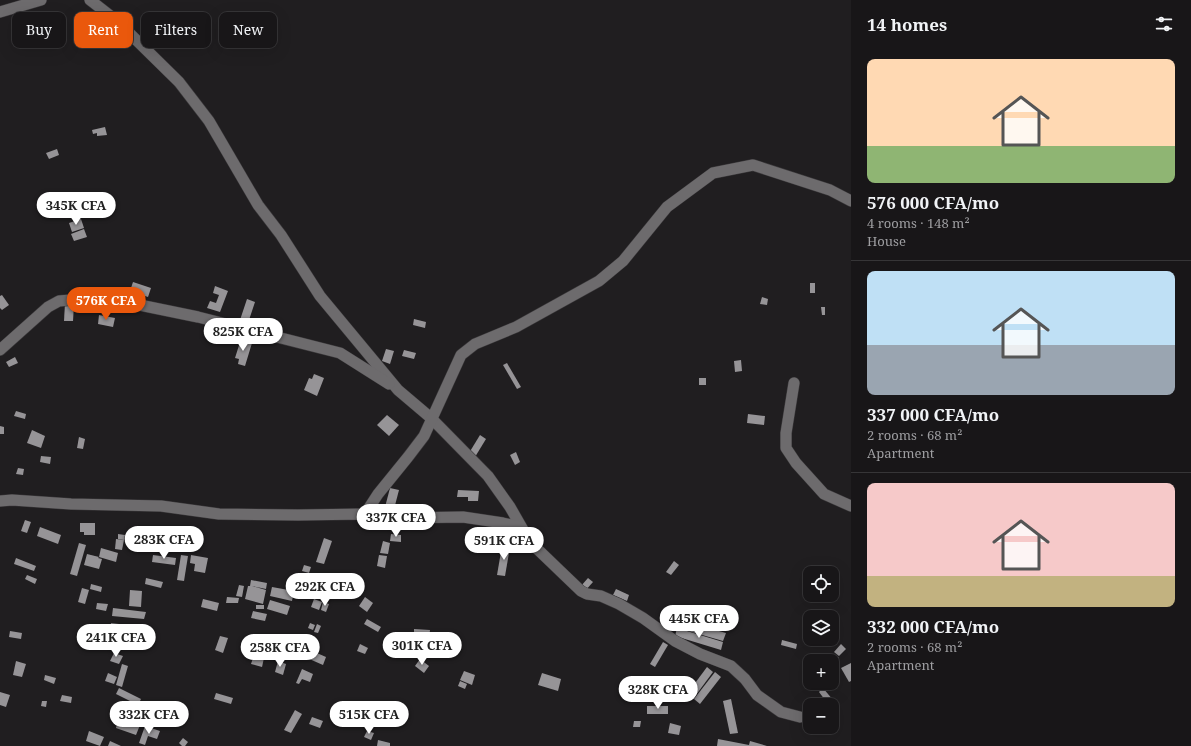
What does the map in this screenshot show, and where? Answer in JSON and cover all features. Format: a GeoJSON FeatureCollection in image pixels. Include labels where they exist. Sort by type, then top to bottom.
{"type":"FeatureCollection","features":[{"type":"Feature","properties":{"kind":"street"},"geometry":{"type":"LineString","coordinates":[[0,12],[40,0]]}},
{"type":"Feature","properties":{"kind":"street"},"geometry":{"type":"LineString","coordinates":[[90,0],[117,21],[179,82],[209,121],[258,205],[280,235],[320,296],[398,390]]}},
{"type":"Feature","properties":{"kind":"street"},"geometry":{"type":"LineString","coordinates":[[365,514],[378,494],[424,436],[461,355],[475,344],[516,327],[599,280],[624,261],[667,207],[713,173],[753,165],[823,188],[851,201]]}},
{"type":"Feature","properties":{"kind":"street"},"geometry":{"type":"LineString","coordinates":[[0,350],[48,307],[59,301],[92,298],[125,302],[198,317],[340,353],[398,390],[431,418],[488,476],[510,507],[530,542],[581,591],[587,594],[601,596],[619,604],[643,618],[675,641],[700,654],[731,666],[745,679],[757,695],[781,712],[800,716]]}},
{"type":"Feature","properties":{"kind":"street"},"geometry":{"type":"LineString","coordinates":[[794,382],[786,433],[786,448],[796,463],[824,494],[851,506]]}},
{"type":"Feature","properties":{"kind":"street"},"geometry":{"type":"LineString","coordinates":[[0,501],[12,500],[71,504],[161,506],[219,514],[365,514],[399,518],[463,516],[521,527]]}},
{"type":"Feature","properties":{"kind":"building"},"geometry":{"type":"Polygon","coordinates":[[[105,127],[107,135],[97,136],[97,133],[93,134],[92,130],[105,127]]]}},
{"type":"Feature","properties":{"kind":"building"},"geometry":{"type":"Polygon","coordinates":[[[57,149],[59,155],[49,159],[46,153],[57,149]]]}},
{"type":"Feature","properties":{"kind":"building"},"geometry":{"type":"Polygon","coordinates":[[[81,219],[84,228],[72,232],[69,223],[81,219]]]}},
{"type":"Feature","properties":{"kind":"building"},"geometry":{"type":"Polygon","coordinates":[[[84,229],[87,237],[74,241],[71,234],[84,229]]]}},
{"type":"Feature","properties":{"kind":"building"},"geometry":{"type":"Polygon","coordinates":[[[133,282],[151,288],[148,297],[130,291],[133,282]]]}},
{"type":"Feature","properties":{"kind":"building"},"geometry":{"type":"Polygon","coordinates":[[[810,283],[815,283],[815,293],[810,293],[810,283]]]}},
{"type":"Feature","properties":{"kind":"building"},"geometry":{"type":"Polygon","coordinates":[[[215,286],[228,291],[220,312],[207,308],[210,301],[216,303],[219,295],[213,293],[215,286]]]}},
{"type":"Feature","properties":{"kind":"building"},"geometry":{"type":"Polygon","coordinates":[[[2,295],[9,305],[2,310],[0,308],[0,296],[2,295]]]}},
{"type":"Feature","properties":{"kind":"building"},"geometry":{"type":"Polygon","coordinates":[[[762,297],[768,299],[767,305],[760,304],[762,297]]]}},
{"type":"Feature","properties":{"kind":"building"},"geometry":{"type":"Polygon","coordinates":[[[247,299],[255,302],[248,323],[240,320],[247,299]]]}},
{"type":"Feature","properties":{"kind":"building"},"geometry":{"type":"Polygon","coordinates":[[[65,303],[74,304],[73,321],[64,321],[65,303]]]}},
{"type":"Feature","properties":{"kind":"building"},"geometry":{"type":"Polygon","coordinates":[[[821,307],[825,307],[825,315],[822,315],[821,307]]]}},
{"type":"Feature","properties":{"kind":"building"},"geometry":{"type":"Polygon","coordinates":[[[99,315],[115,318],[113,327],[98,324],[99,315]]]}},
{"type":"Feature","properties":{"kind":"building"},"geometry":{"type":"Polygon","coordinates":[[[414,319],[426,322],[425,328],[413,325],[414,319]]]}},
{"type":"Feature","properties":{"kind":"building"},"geometry":{"type":"Polygon","coordinates":[[[241,339],[252,343],[245,366],[238,364],[239,359],[235,358],[241,339]]]}},
{"type":"Feature","properties":{"kind":"building"},"geometry":{"type":"Polygon","coordinates":[[[386,349],[394,351],[390,364],[382,361],[386,349]]]}},
{"type":"Feature","properties":{"kind":"building"},"geometry":{"type":"Polygon","coordinates":[[[404,350],[416,353],[414,359],[402,356],[404,350]]]}},
{"type":"Feature","properties":{"kind":"building"},"geometry":{"type":"Polygon","coordinates":[[[15,357],[18,363],[9,367],[6,362],[15,357]]]}},
{"type":"Feature","properties":{"kind":"building"},"geometry":{"type":"Polygon","coordinates":[[[741,360],[742,371],[735,372],[734,361],[741,360]]]}},
{"type":"Feature","properties":{"kind":"building"},"geometry":{"type":"Polygon","coordinates":[[[507,363],[521,387],[517,389],[503,365],[507,363]]]}},
{"type":"Feature","properties":{"kind":"building"},"geometry":{"type":"Polygon","coordinates":[[[314,374],[324,378],[317,396],[304,390],[309,378],[312,379],[314,374]]]}},
{"type":"Feature","properties":{"kind":"building"},"geometry":{"type":"Polygon","coordinates":[[[699,378],[706,378],[706,385],[699,385],[699,378]]]}},
{"type":"Feature","properties":{"kind":"building"},"geometry":{"type":"Polygon","coordinates":[[[16,411],[26,414],[25,419],[14,416],[16,411]]]}},
{"type":"Feature","properties":{"kind":"building"},"geometry":{"type":"Polygon","coordinates":[[[748,414],[765,416],[764,425],[747,423],[748,414]]]}},
{"type":"Feature","properties":{"kind":"building"},"geometry":{"type":"Polygon","coordinates":[[[387,415],[399,425],[389,436],[377,425],[387,415]]]}},
{"type":"Feature","properties":{"kind":"building"},"geometry":{"type":"Polygon","coordinates":[[[0,426],[4,427],[4,434],[0,434],[0,426]]]}},
{"type":"Feature","properties":{"kind":"building"},"geometry":{"type":"Polygon","coordinates":[[[32,430],[45,436],[41,448],[27,443],[32,430]]]}},
{"type":"Feature","properties":{"kind":"building"},"geometry":{"type":"Polygon","coordinates":[[[480,435],[486,439],[475,457],[469,453],[480,435]]]}},
{"type":"Feature","properties":{"kind":"building"},"geometry":{"type":"Polygon","coordinates":[[[79,437],[85,439],[83,449],[77,448],[79,437]]]}},
{"type":"Feature","properties":{"kind":"building"},"geometry":{"type":"Polygon","coordinates":[[[516,452],[520,462],[515,465],[510,455],[516,452]]]}},
{"type":"Feature","properties":{"kind":"building"},"geometry":{"type":"Polygon","coordinates":[[[41,456],[51,457],[50,464],[40,462],[41,456]]]}},
{"type":"Feature","properties":{"kind":"building"},"geometry":{"type":"Polygon","coordinates":[[[18,468],[24,469],[23,475],[16,474],[18,468]]]}},
{"type":"Feature","properties":{"kind":"building"},"geometry":{"type":"Polygon","coordinates":[[[390,488],[399,490],[393,513],[384,511],[390,488]]]}},
{"type":"Feature","properties":{"kind":"building"},"geometry":{"type":"Polygon","coordinates":[[[458,490],[479,491],[478,501],[468,501],[468,497],[457,497],[458,490]]]}},
{"type":"Feature","properties":{"kind":"building"},"geometry":{"type":"Polygon","coordinates":[[[25,520],[31,522],[27,533],[21,531],[25,520]]]}},
{"type":"Feature","properties":{"kind":"building"},"geometry":{"type":"Polygon","coordinates":[[[80,523],[95,523],[95,535],[84,535],[84,532],[80,532],[80,523]]]}},
{"type":"Feature","properties":{"kind":"building"},"geometry":{"type":"Polygon","coordinates":[[[40,527],[61,535],[58,544],[37,536],[40,527]]]}},
{"type":"Feature","properties":{"kind":"building"},"geometry":{"type":"Polygon","coordinates":[[[154,527],[172,528],[172,534],[161,533],[161,540],[153,540],[154,527]]]}},
{"type":"Feature","properties":{"kind":"building"},"geometry":{"type":"Polygon","coordinates":[[[118,534],[125,535],[124,540],[118,539],[118,534]]]}},
{"type":"Feature","properties":{"kind":"building"},"geometry":{"type":"Polygon","coordinates":[[[391,534],[401,535],[401,542],[390,541],[391,534]]]}},
{"type":"Feature","properties":{"kind":"building"},"geometry":{"type":"Polygon","coordinates":[[[324,538],[332,541],[324,564],[316,562],[324,538]]]}},
{"type":"Feature","properties":{"kind":"building"},"geometry":{"type":"Polygon","coordinates":[[[116,539],[124,540],[122,550],[115,549],[116,539]]]}},
{"type":"Feature","properties":{"kind":"building"},"geometry":{"type":"Polygon","coordinates":[[[383,541],[390,543],[388,554],[380,553],[383,541]]]}},
{"type":"Feature","properties":{"kind":"building"},"geometry":{"type":"Polygon","coordinates":[[[79,543],[86,545],[77,576],[70,574],[79,543]]]}},
{"type":"Feature","properties":{"kind":"building"},"geometry":{"type":"Polygon","coordinates":[[[502,546],[510,547],[505,576],[497,575],[502,546]]]}},
{"type":"Feature","properties":{"kind":"building"},"geometry":{"type":"Polygon","coordinates":[[[101,548],[118,553],[116,562],[99,557],[101,548]]]}},
{"type":"Feature","properties":{"kind":"building"},"geometry":{"type":"Polygon","coordinates":[[[87,554],[102,559],[99,569],[84,565],[87,554]]]}},
{"type":"Feature","properties":{"kind":"building"},"geometry":{"type":"Polygon","coordinates":[[[153,555],[176,558],[175,565],[152,562],[153,555]]]}},
{"type":"Feature","properties":{"kind":"building"},"geometry":{"type":"Polygon","coordinates":[[[181,555],[188,556],[184,581],[177,580],[181,555]]]}},
{"type":"Feature","properties":{"kind":"building"},"geometry":{"type":"Polygon","coordinates":[[[191,555],[208,558],[205,573],[194,571],[195,564],[190,563],[191,555]]]}},
{"type":"Feature","properties":{"kind":"building"},"geometry":{"type":"Polygon","coordinates":[[[379,555],[387,556],[385,568],[377,566],[379,555]]]}},
{"type":"Feature","properties":{"kind":"building"},"geometry":{"type":"Polygon","coordinates":[[[16,558],[36,566],[34,571],[14,564],[16,558]]]}},
{"type":"Feature","properties":{"kind":"building"},"geometry":{"type":"Polygon","coordinates":[[[674,561],[679,565],[671,575],[666,572],[674,561]]]}},
{"type":"Feature","properties":{"kind":"building"},"geometry":{"type":"Polygon","coordinates":[[[304,565],[311,567],[309,573],[302,571],[304,565]]]}},
{"type":"Feature","properties":{"kind":"building"},"geometry":{"type":"Polygon","coordinates":[[[27,575],[37,579],[35,584],[25,579],[27,575]]]}},
{"type":"Feature","properties":{"kind":"building"},"geometry":{"type":"Polygon","coordinates":[[[146,578],[163,582],[161,588],[145,584],[146,578]]]}},
{"type":"Feature","properties":{"kind":"building"},"geometry":{"type":"Polygon","coordinates":[[[588,578],[593,582],[585,591],[581,586],[588,578]]]}},
{"type":"Feature","properties":{"kind":"building"},"geometry":{"type":"Polygon","coordinates":[[[251,580],[267,583],[266,589],[252,586],[266,590],[263,604],[245,599],[251,580]]]}},
{"type":"Feature","properties":{"kind":"building"},"geometry":{"type":"Polygon","coordinates":[[[91,584],[102,587],[101,592],[90,589],[91,584]]]}},
{"type":"Feature","properties":{"kind":"building"},"geometry":{"type":"Polygon","coordinates":[[[239,585],[244,586],[242,597],[236,596],[239,585]]]}},
{"type":"Feature","properties":{"kind":"building"},"geometry":{"type":"Polygon","coordinates":[[[272,587],[294,591],[292,601],[270,596],[272,587]]]}},
{"type":"Feature","properties":{"kind":"building"},"geometry":{"type":"Polygon","coordinates":[[[82,588],[89,590],[85,604],[78,602],[82,588]]]}},
{"type":"Feature","properties":{"kind":"building"},"geometry":{"type":"Polygon","coordinates":[[[616,589],[629,595],[627,601],[613,595],[616,589]]]}},
{"type":"Feature","properties":{"kind":"building"},"geometry":{"type":"Polygon","coordinates":[[[130,590],[142,591],[141,607],[129,606],[130,590]]]}},
{"type":"Feature","properties":{"kind":"building"},"geometry":{"type":"Polygon","coordinates":[[[227,597],[239,598],[238,603],[226,603],[227,597]]]}},
{"type":"Feature","properties":{"kind":"building"},"geometry":{"type":"Polygon","coordinates":[[[365,597],[373,603],[367,612],[359,606],[365,597]]]}},
{"type":"Feature","properties":{"kind":"building"},"geometry":{"type":"Polygon","coordinates":[[[203,599],[219,603],[217,611],[201,607],[203,599]]]}},
{"type":"Feature","properties":{"kind":"building"},"geometry":{"type":"Polygon","coordinates":[[[314,599],[322,602],[319,610],[311,607],[314,599]]]}},
{"type":"Feature","properties":{"kind":"building"},"geometry":{"type":"Polygon","coordinates":[[[270,600],[290,606],[287,615],[267,609],[270,600]]]}},
{"type":"Feature","properties":{"kind":"building"},"geometry":{"type":"Polygon","coordinates":[[[323,602],[329,604],[326,612],[321,610],[323,602]]]}},
{"type":"Feature","properties":{"kind":"building"},"geometry":{"type":"Polygon","coordinates":[[[97,603],[108,604],[106,611],[96,609],[97,603]]]}},
{"type":"Feature","properties":{"kind":"building"},"geometry":{"type":"Polygon","coordinates":[[[256,605],[264,605],[264,609],[256,609],[256,605]]]}},
{"type":"Feature","properties":{"kind":"building"},"geometry":{"type":"Polygon","coordinates":[[[113,608],[146,612],[144,619],[112,616],[113,608]]]}},
{"type":"Feature","properties":{"kind":"building"},"geometry":{"type":"Polygon","coordinates":[[[253,611],[267,614],[265,621],[251,618],[253,611]]]}},
{"type":"Feature","properties":{"kind":"building"},"geometry":{"type":"Polygon","coordinates":[[[367,619],[381,627],[378,632],[364,624],[367,619]]]}},
{"type":"Feature","properties":{"kind":"building"},"geometry":{"type":"Polygon","coordinates":[[[680,620],[726,633],[723,641],[678,628],[680,620]]]}},
{"type":"Feature","properties":{"kind":"building"},"geometry":{"type":"Polygon","coordinates":[[[111,623],[143,627],[142,636],[110,632],[111,623]]]}},
{"type":"Feature","properties":{"kind":"building"},"geometry":{"type":"Polygon","coordinates":[[[310,623],[315,625],[313,630],[308,628],[310,623]]]}},
{"type":"Feature","properties":{"kind":"building"},"geometry":{"type":"Polygon","coordinates":[[[317,624],[321,626],[318,633],[314,632],[317,624]]]}},
{"type":"Feature","properties":{"kind":"building"},"geometry":{"type":"Polygon","coordinates":[[[677,628],[723,642],[721,650],[675,636],[677,628]]]}},
{"type":"Feature","properties":{"kind":"building"},"geometry":{"type":"Polygon","coordinates":[[[414,629],[430,630],[429,639],[414,637],[414,629]]]}},
{"type":"Feature","properties":{"kind":"building"},"geometry":{"type":"Polygon","coordinates":[[[10,631],[22,633],[21,639],[9,637],[10,631]]]}},
{"type":"Feature","properties":{"kind":"building"},"geometry":{"type":"Polygon","coordinates":[[[304,634],[311,636],[310,642],[302,640],[304,634]]]}},
{"type":"Feature","properties":{"kind":"building"},"geometry":{"type":"Polygon","coordinates":[[[220,636],[228,638],[223,653],[215,650],[220,636]]]}},
{"type":"Feature","properties":{"kind":"building"},"geometry":{"type":"Polygon","coordinates":[[[399,637],[408,640],[402,655],[393,651],[399,637]]]}},
{"type":"Feature","properties":{"kind":"building"},"geometry":{"type":"Polygon","coordinates":[[[782,640],[797,644],[796,649],[781,645],[782,640]]]}},
{"type":"Feature","properties":{"kind":"building"},"geometry":{"type":"Polygon","coordinates":[[[663,642],[668,645],[655,667],[650,664],[663,642]]]}},
{"type":"Feature","properties":{"kind":"building"},"geometry":{"type":"Polygon","coordinates":[[[360,644],[368,648],[365,654],[357,651],[360,644]]]}},
{"type":"Feature","properties":{"kind":"building"},"geometry":{"type":"Polygon","coordinates":[[[841,644],[846,649],[839,656],[839,654],[834,652],[841,644]]]}},
{"type":"Feature","properties":{"kind":"building"},"geometry":{"type":"Polygon","coordinates":[[[310,650],[326,657],[323,665],[307,658],[310,650]]]}},
{"type":"Feature","properties":{"kind":"building"},"geometry":{"type":"Polygon","coordinates":[[[114,653],[123,656],[119,664],[110,661],[114,653]]]}},
{"type":"Feature","properties":{"kind":"building"},"geometry":{"type":"Polygon","coordinates":[[[254,655],[264,658],[262,667],[251,664],[254,655]]]}},
{"type":"Feature","properties":{"kind":"building"},"geometry":{"type":"Polygon","coordinates":[[[420,659],[429,666],[424,673],[415,666],[420,659]]]}},
{"type":"Feature","properties":{"kind":"building"},"geometry":{"type":"Polygon","coordinates":[[[16,661],[26,664],[22,677],[13,675],[16,661]]]}},
{"type":"Feature","properties":{"kind":"building"},"geometry":{"type":"Polygon","coordinates":[[[278,661],[286,664],[283,675],[275,672],[278,661]]]}},
{"type":"Feature","properties":{"kind":"building"},"geometry":{"type":"Polygon","coordinates":[[[851,663],[851,681],[849,682],[841,668],[851,663]]]}},
{"type":"Feature","properties":{"kind":"building"},"geometry":{"type":"Polygon","coordinates":[[[122,664],[128,666],[122,687],[116,685],[122,664]]]}},
{"type":"Feature","properties":{"kind":"building"},"geometry":{"type":"Polygon","coordinates":[[[707,667],[713,672],[693,699],[687,694],[707,667]]]}},
{"type":"Feature","properties":{"kind":"building"},"geometry":{"type":"Polygon","coordinates":[[[302,669],[313,674],[310,682],[302,679],[299,684],[296,683],[302,669]]]}},
{"type":"Feature","properties":{"kind":"building"},"geometry":{"type":"Polygon","coordinates":[[[464,671],[475,675],[472,685],[460,680],[464,671]]]}},
{"type":"Feature","properties":{"kind":"building"},"geometry":{"type":"Polygon","coordinates":[[[715,672],[721,677],[700,704],[694,699],[715,672]]]}},
{"type":"Feature","properties":{"kind":"building"},"geometry":{"type":"Polygon","coordinates":[[[108,673],[117,677],[114,684],[105,681],[108,673]]]}},
{"type":"Feature","properties":{"kind":"building"},"geometry":{"type":"Polygon","coordinates":[[[542,673],[561,679],[558,691],[538,685],[542,673]]]}},
{"type":"Feature","properties":{"kind":"building"},"geometry":{"type":"Polygon","coordinates":[[[45,675],[56,678],[54,684],[44,680],[45,675]]]}},
{"type":"Feature","properties":{"kind":"building"},"geometry":{"type":"Polygon","coordinates":[[[663,677],[665,684],[651,689],[648,683],[663,677]]]}},
{"type":"Feature","properties":{"kind":"building"},"geometry":{"type":"Polygon","coordinates":[[[460,681],[467,684],[465,689],[458,686],[460,681]]]}},
{"type":"Feature","properties":{"kind":"building"},"geometry":{"type":"Polygon","coordinates":[[[119,688],[141,699],[138,705],[116,694],[119,688]]]}},
{"type":"Feature","properties":{"kind":"building"},"geometry":{"type":"Polygon","coordinates":[[[821,690],[825,690],[831,698],[824,698],[819,692],[821,690]]]}},
{"type":"Feature","properties":{"kind":"building"},"geometry":{"type":"Polygon","coordinates":[[[0,692],[10,695],[6,707],[0,705],[0,692]]]}},
{"type":"Feature","properties":{"kind":"building"},"geometry":{"type":"Polygon","coordinates":[[[216,693],[233,698],[231,704],[214,699],[216,693]]]}},
{"type":"Feature","properties":{"kind":"building"},"geometry":{"type":"Polygon","coordinates":[[[62,695],[72,697],[71,703],[60,701],[62,695]]]}},
{"type":"Feature","properties":{"kind":"building"},"geometry":{"type":"Polygon","coordinates":[[[731,699],[738,733],[730,734],[723,701],[731,699]]]}},
{"type":"Feature","properties":{"kind":"building"},"geometry":{"type":"Polygon","coordinates":[[[42,701],[47,701],[46,707],[41,706],[42,701]]]}},
{"type":"Feature","properties":{"kind":"building"},"geometry":{"type":"Polygon","coordinates":[[[647,706],[668,706],[668,714],[647,714],[647,706]]]}},
{"type":"Feature","properties":{"kind":"building"},"geometry":{"type":"Polygon","coordinates":[[[295,710],[302,714],[291,733],[284,730],[295,710]]]}},
{"type":"Feature","properties":{"kind":"building"},"geometry":{"type":"Polygon","coordinates":[[[119,717],[140,725],[136,735],[116,728],[119,717]]]}},
{"type":"Feature","properties":{"kind":"building"},"geometry":{"type":"Polygon","coordinates":[[[312,717],[323,721],[320,728],[309,724],[312,717]]]}},
{"type":"Feature","properties":{"kind":"building"},"geometry":{"type":"Polygon","coordinates":[[[634,721],[641,721],[640,727],[633,727],[634,721]]]}},
{"type":"Feature","properties":{"kind":"building"},"geometry":{"type":"Polygon","coordinates":[[[670,723],[681,726],[679,735],[668,733],[670,723]]]}},
{"type":"Feature","properties":{"kind":"building"},"geometry":{"type":"Polygon","coordinates":[[[145,726],[160,731],[157,739],[148,736],[145,745],[139,743],[145,726]]]}},
{"type":"Feature","properties":{"kind":"building"},"geometry":{"type":"Polygon","coordinates":[[[89,731],[104,737],[100,746],[86,741],[89,731]]]}},
{"type":"Feature","properties":{"kind":"building"},"geometry":{"type":"Polygon","coordinates":[[[367,731],[374,733],[371,740],[364,737],[367,731]]]}},
{"type":"Feature","properties":{"kind":"building"},"geometry":{"type":"Polygon","coordinates":[[[183,738],[188,742],[185,746],[182,746],[179,743],[183,738]]]}},
{"type":"Feature","properties":{"kind":"building"},"geometry":{"type":"Polygon","coordinates":[[[718,739],[749,745],[750,741],[767,746],[717,746],[718,739]]]}},
{"type":"Feature","properties":{"kind":"building"},"geometry":{"type":"Polygon","coordinates":[[[378,740],[390,743],[390,746],[377,746],[378,740]]]}},
{"type":"Feature","properties":{"kind":"building"},"geometry":{"type":"Polygon","coordinates":[[[110,741],[121,746],[108,746],[110,741]]]}}]}
